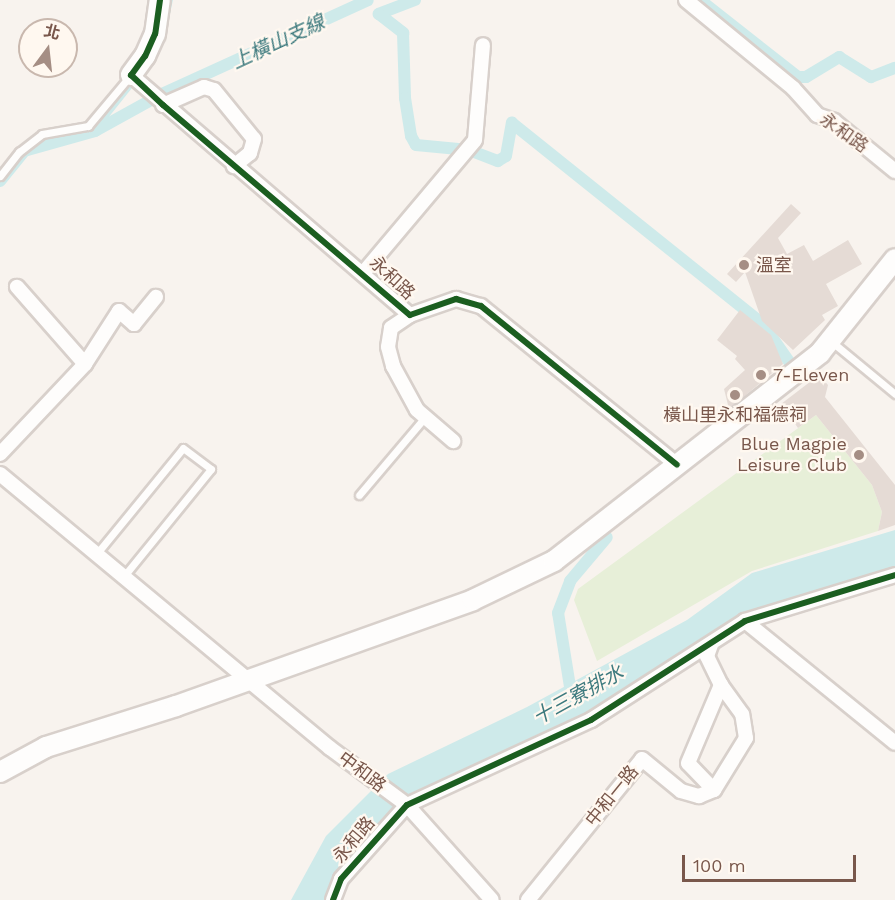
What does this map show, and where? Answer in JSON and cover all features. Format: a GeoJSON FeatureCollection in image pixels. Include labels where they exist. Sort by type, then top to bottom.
{"type":"FeatureCollection","features":[{"type":"Feature","properties":{"kind":"main road"},"geometry":{"type":"LineString","coordinates":[[131,75],[146,56],[155,34],[160,0]]}},
{"type":"Feature","properties":{"kind":"main road"},"geometry":{"type":"LineString","coordinates":[[0,771],[46,747],[247,680],[473,600],[554,561],[677,465],[830,340],[895,259]]}},
{"type":"Feature","properties":{"kind":"street","name":"永和路"},"geometry":{"type":"LineString","coordinates":[[686,0],[793,88],[817,115],[834,121],[895,171]]}},
{"type":"Feature","properties":{"kind":"street","name":"永和路"},"geometry":{"type":"LineString","coordinates":[[364,272],[463,151],[475,140],[483,45]]}},
{"type":"Feature","properties":{"kind":"street","name":"永和路"},"geometry":{"type":"LineString","coordinates":[[131,75],[234,166],[364,272],[410,315]]}},
{"type":"Feature","properties":{"kind":"street"},"geometry":{"type":"LineString","coordinates":[[160,102],[204,87],[214,90],[254,139],[250,153],[234,166]]}},
{"type":"Feature","properties":{"kind":"street"},"geometry":{"type":"LineString","coordinates":[[17,287],[85,364]]}},
{"type":"Feature","properties":{"kind":"street"},"geometry":{"type":"LineString","coordinates":[[0,454],[85,364],[119,311],[134,324],[156,297]]}},
{"type":"Feature","properties":{"kind":"street","name":"永和路"},"geometry":{"type":"LineString","coordinates":[[453,441],[426,416],[402,386],[388,347],[391,328],[410,315],[456,299],[481,306],[677,465]]}},
{"type":"Feature","properties":{"kind":"street"},"geometry":{"type":"LineString","coordinates":[[0,474],[125,574],[247,680]]}},
{"type":"Feature","properties":{"kind":"street"},"geometry":{"type":"LineString","coordinates":[[405,804],[591,720],[711,645],[745,621],[895,575]]}},
{"type":"Feature","properties":{"kind":"street"},"geometry":{"type":"LineString","coordinates":[[745,621],[895,743]]}},
{"type":"Feature","properties":{"kind":"street"},"geometry":{"type":"LineString","coordinates":[[711,645],[707,656],[721,686],[742,714],[746,738],[714,790],[688,763],[696,737],[714,710],[721,686]]}},
{"type":"Feature","properties":{"kind":"street","name":"中和路"},"geometry":{"type":"LineString","coordinates":[[247,680],[405,804],[492,900]]}},
{"type":"Feature","properties":{"kind":"street","name":"中和一路"},"geometry":{"type":"LineString","coordinates":[[528,900],[642,759],[681,791],[699,796],[714,790]]}},
{"type":"Feature","properties":{"kind":"street","name":"永和路"},"geometry":{"type":"LineString","coordinates":[[333,900],[341,879],[405,804]]}},
{"type":"Feature","properties":{"kind":"lane"},"geometry":{"type":"LineString","coordinates":[[0,176],[19,152],[42,134],[88,126],[131,75]]}},
{"type":"Feature","properties":{"kind":"lane"},"geometry":{"type":"LineString","coordinates":[[830,340],[895,394]]}},
{"type":"Feature","properties":{"kind":"lane"},"geometry":{"type":"LineString","coordinates":[[359,495],[426,416]]}},
{"type":"Feature","properties":{"kind":"lane"},"geometry":{"type":"LineString","coordinates":[[98,552],[183,448],[211,469],[125,574]]}},
{"type":"Feature","properties":{"kind":"green space"},"geometry":{"type":"Polygon","coordinates":[[[816,415],[872,485],[882,512],[878,531],[752,571],[597,661],[574,600],[578,589],[816,415]]]}},
{"type":"Feature","properties":{"kind":"water","name":"十三寮排水"},"geometry":{"type":"Polygon","coordinates":[[[895,530],[895,570],[743,617],[590,717],[411,797],[329,900],[291,900],[326,836],[388,774],[527,707],[687,620],[752,573],[895,530]]]}},
{"type":"Feature","properties":{"kind":"building"},"geometry":{"type":"Polygon","coordinates":[[[791,204],[801,213],[778,238],[787,254],[804,245],[813,261],[848,240],[862,264],[826,284],[838,306],[822,315],[825,320],[793,350],[762,321],[745,272],[736,282],[727,274],[791,204]]]}},
{"type":"Feature","properties":{"kind":"building"},"geometry":{"type":"Polygon","coordinates":[[[740,310],[771,335],[783,364],[729,409],[724,389],[745,370],[735,359],[737,356],[717,340],[740,310]]]}},
{"type":"Feature","properties":{"kind":"building","name":"Blue Magpie Leisure Club"},"geometry":{"type":"Polygon","coordinates":[[[819,375],[828,385],[825,397],[895,485],[895,525],[878,531],[882,512],[872,485],[816,415],[798,428],[781,404],[819,375]]]}},
{"type":"Feature","properties":{"kind":"waterway"},"geometry":{"type":"LineString","coordinates":[[166,23],[171,0]]}},
{"type":"Feature","properties":{"kind":"waterway","name":"上橫山支線"},"geometry":{"type":"LineString","coordinates":[[0,181],[24,151],[95,131],[162,94],[368,0]]}},
{"type":"Feature","properties":{"kind":"waterway"},"geometry":{"type":"LineString","coordinates":[[415,0],[379,14],[403,33],[405,98],[411,136],[416,145],[469,150],[498,161],[506,156],[512,123],[762,323],[790,363]]}},
{"type":"Feature","properties":{"kind":"waterway"},"geometry":{"type":"LineString","coordinates":[[700,0],[798,77],[806,77],[839,57],[871,77],[895,68]]}},
{"type":"Feature","properties":{"kind":"waterway"},"geometry":{"type":"LineString","coordinates":[[157,51],[164,36]]}},
{"type":"Feature","properties":{"kind":"waterway"},"geometry":{"type":"LineString","coordinates":[[95,131],[135,81]]}},
{"type":"Feature","properties":{"kind":"waterway","name":"十三寮排水"},"geometry":{"type":"LineString","coordinates":[[572,699],[558,613],[570,581],[607,537]]}},
{"type":"Feature","properties":{"kind":"cycle path"},"geometry":{"type":"LineString","coordinates":[[160,0],[155,34],[145,56],[131,75],[163,105],[410,315],[456,299],[481,306],[677,465]]}},
{"type":"Feature","properties":{"kind":"cycle path"},"geometry":{"type":"LineString","coordinates":[[333,900],[341,879],[407,805],[591,720],[745,621],[895,575]]}},
{"type":"Feature","properties":{"kind":"place","name":"溫室"},"geometry":{"type":"Point","coordinates":[744,265]}},
{"type":"Feature","properties":{"kind":"place","name":"7-Eleven"},"geometry":{"type":"Point","coordinates":[761,375]}},
{"type":"Feature","properties":{"kind":"place","name":"橫山里永和福德祠"},"geometry":{"type":"Point","coordinates":[735,395]}},
{"type":"Feature","properties":{"kind":"place","name":"Blue Magpie Leisure Club"},"geometry":{"type":"Point","coordinates":[859,455]}}]}
